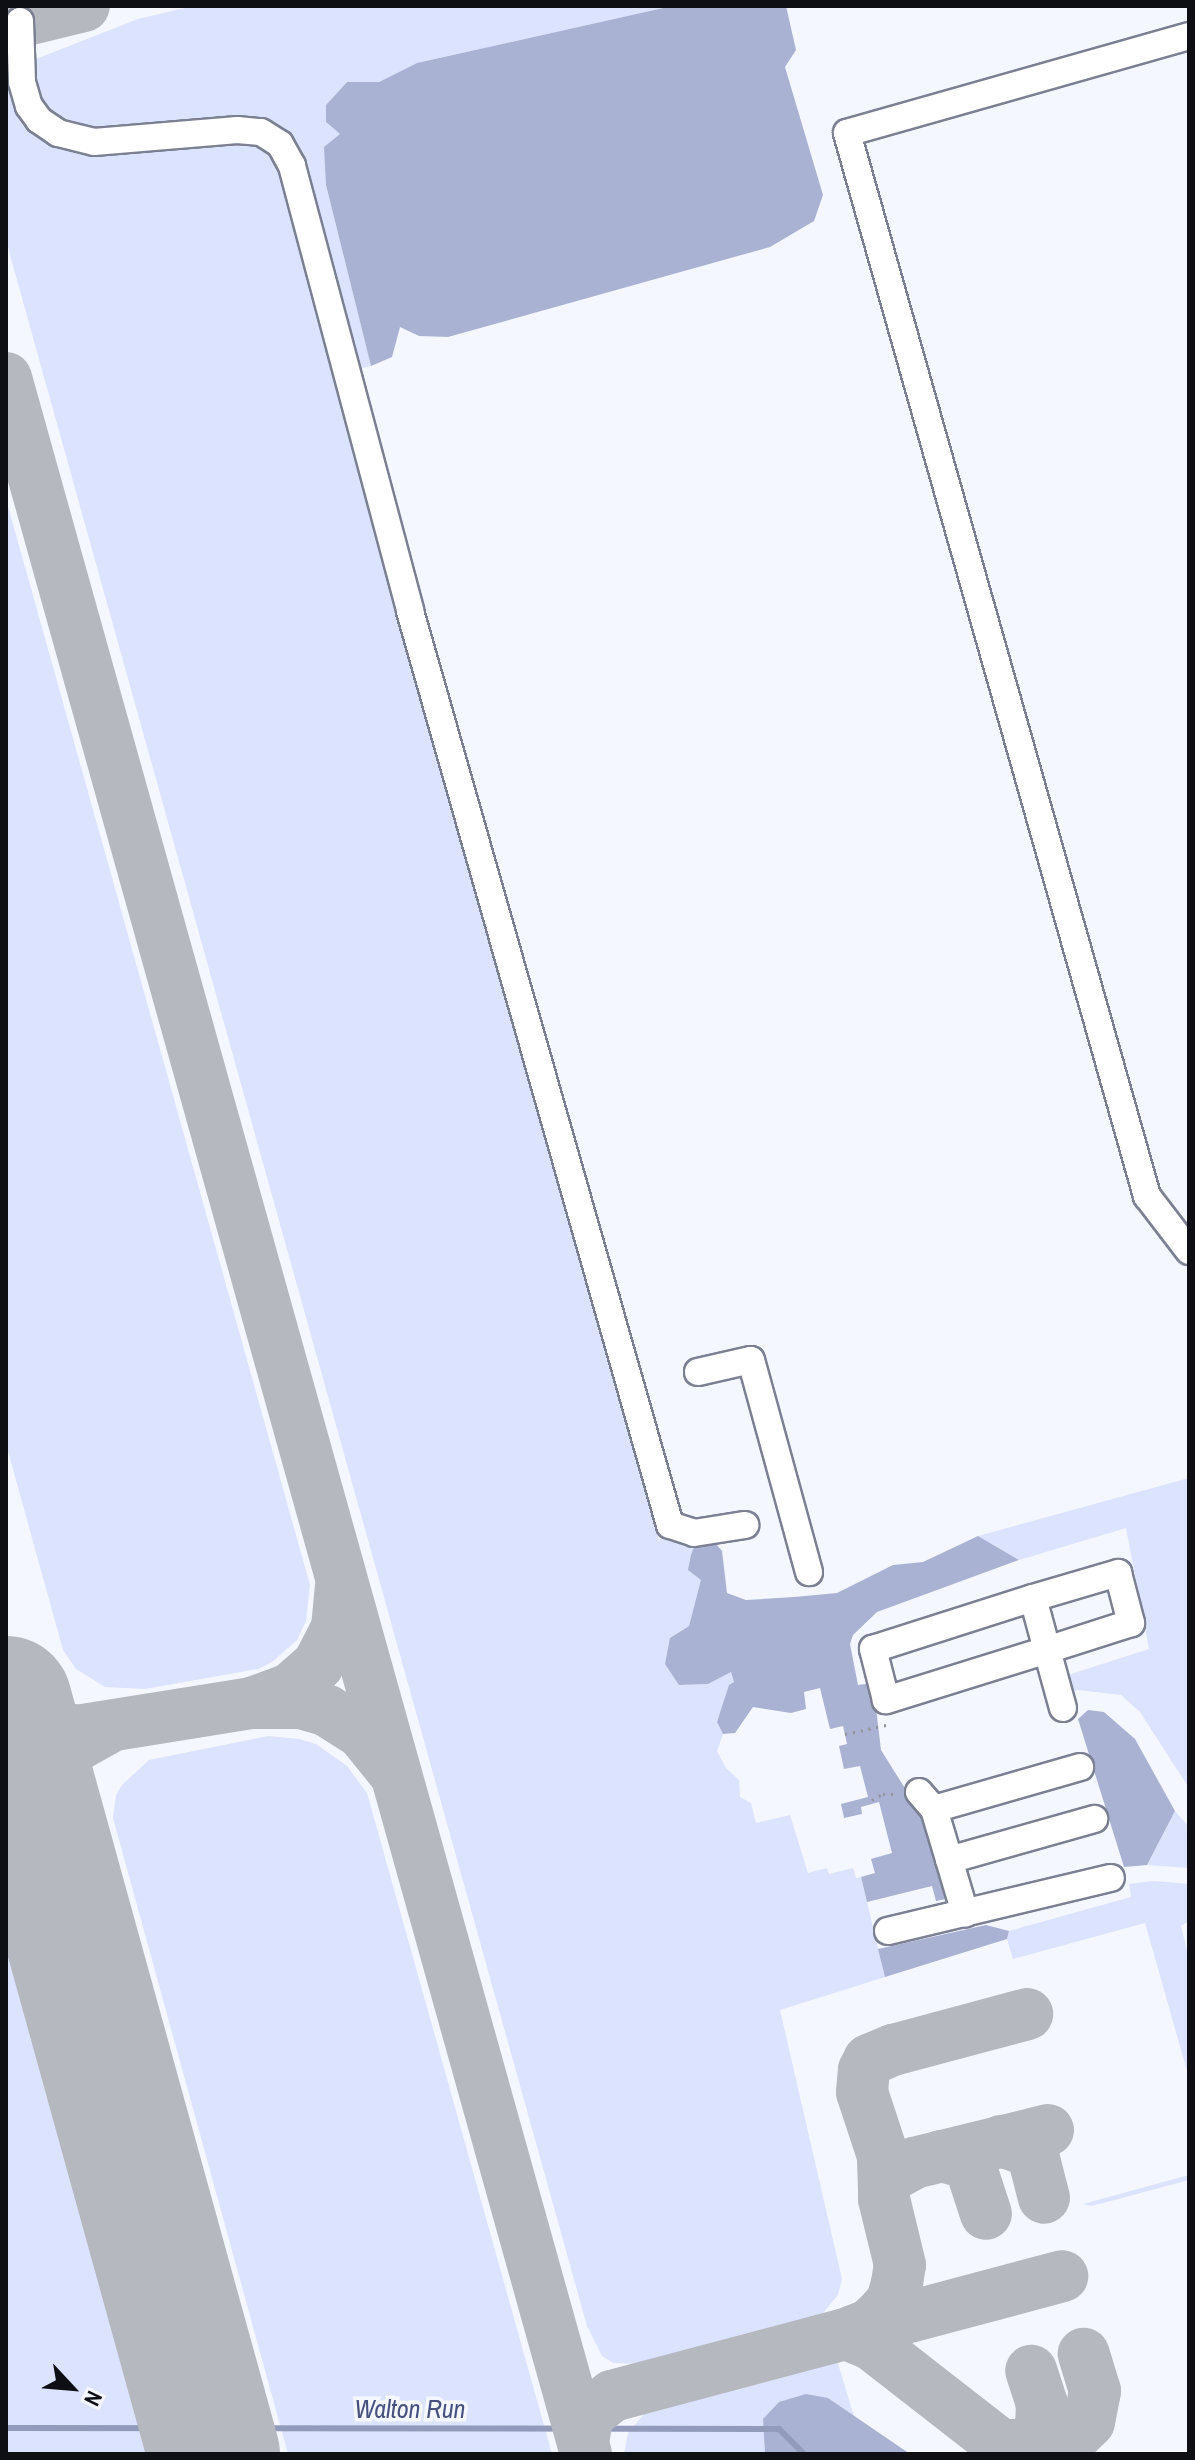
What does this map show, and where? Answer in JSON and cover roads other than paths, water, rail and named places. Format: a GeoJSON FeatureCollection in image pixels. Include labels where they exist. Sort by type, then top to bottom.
{"type":"FeatureCollection","features":[{"type":"Feature","properties":{"kind":"lane"},"geometry":{"type":"LineString","coordinates":[[20,21],[22,82],[29,106],[39,120],[58,133],[94,142],[237,130],[261,132],[280,144],[292,166],[410,611],[670,1525],[694,1533],[745,1525]]}},
{"type":"Feature","properties":{"kind":"lane"},"geometry":{"type":"LineString","coordinates":[[1189,36],[847,133],[1147,1196],[1189,1251]]}},
{"type":"Feature","properties":{"kind":"lane"},"geometry":{"type":"LineString","coordinates":[[698,1372],[751,1360],[809,1572]]}},
{"type":"Feature","properties":{"kind":"lane"},"geometry":{"type":"LineString","coordinates":[[1118,1573],[1131,1623],[886,1700],[873,1649],[1033,1598],[1118,1573]]}},
{"type":"Feature","properties":{"kind":"lane"},"geometry":{"type":"LineString","coordinates":[[1033,1598],[1063,1708]]}},
{"type":"Feature","properties":{"kind":"lane"},"geometry":{"type":"LineString","coordinates":[[965,1913],[949,1860],[920,1796],[1080,1767]]}},
{"type":"Feature","properties":{"kind":"lane"},"geometry":{"type":"LineString","coordinates":[[949,1860],[1094,1819]]}},
{"type":"Feature","properties":{"kind":"lane"},"geometry":{"type":"LineString","coordinates":[[888,1931],[1111,1878]]}},
{"type":"Feature","properties":{"kind":"waterway","name":"Walton Run"},"geometry":{"type":"LineString","coordinates":[[6,2428],[779,2429],[804,2454]]}}]}
